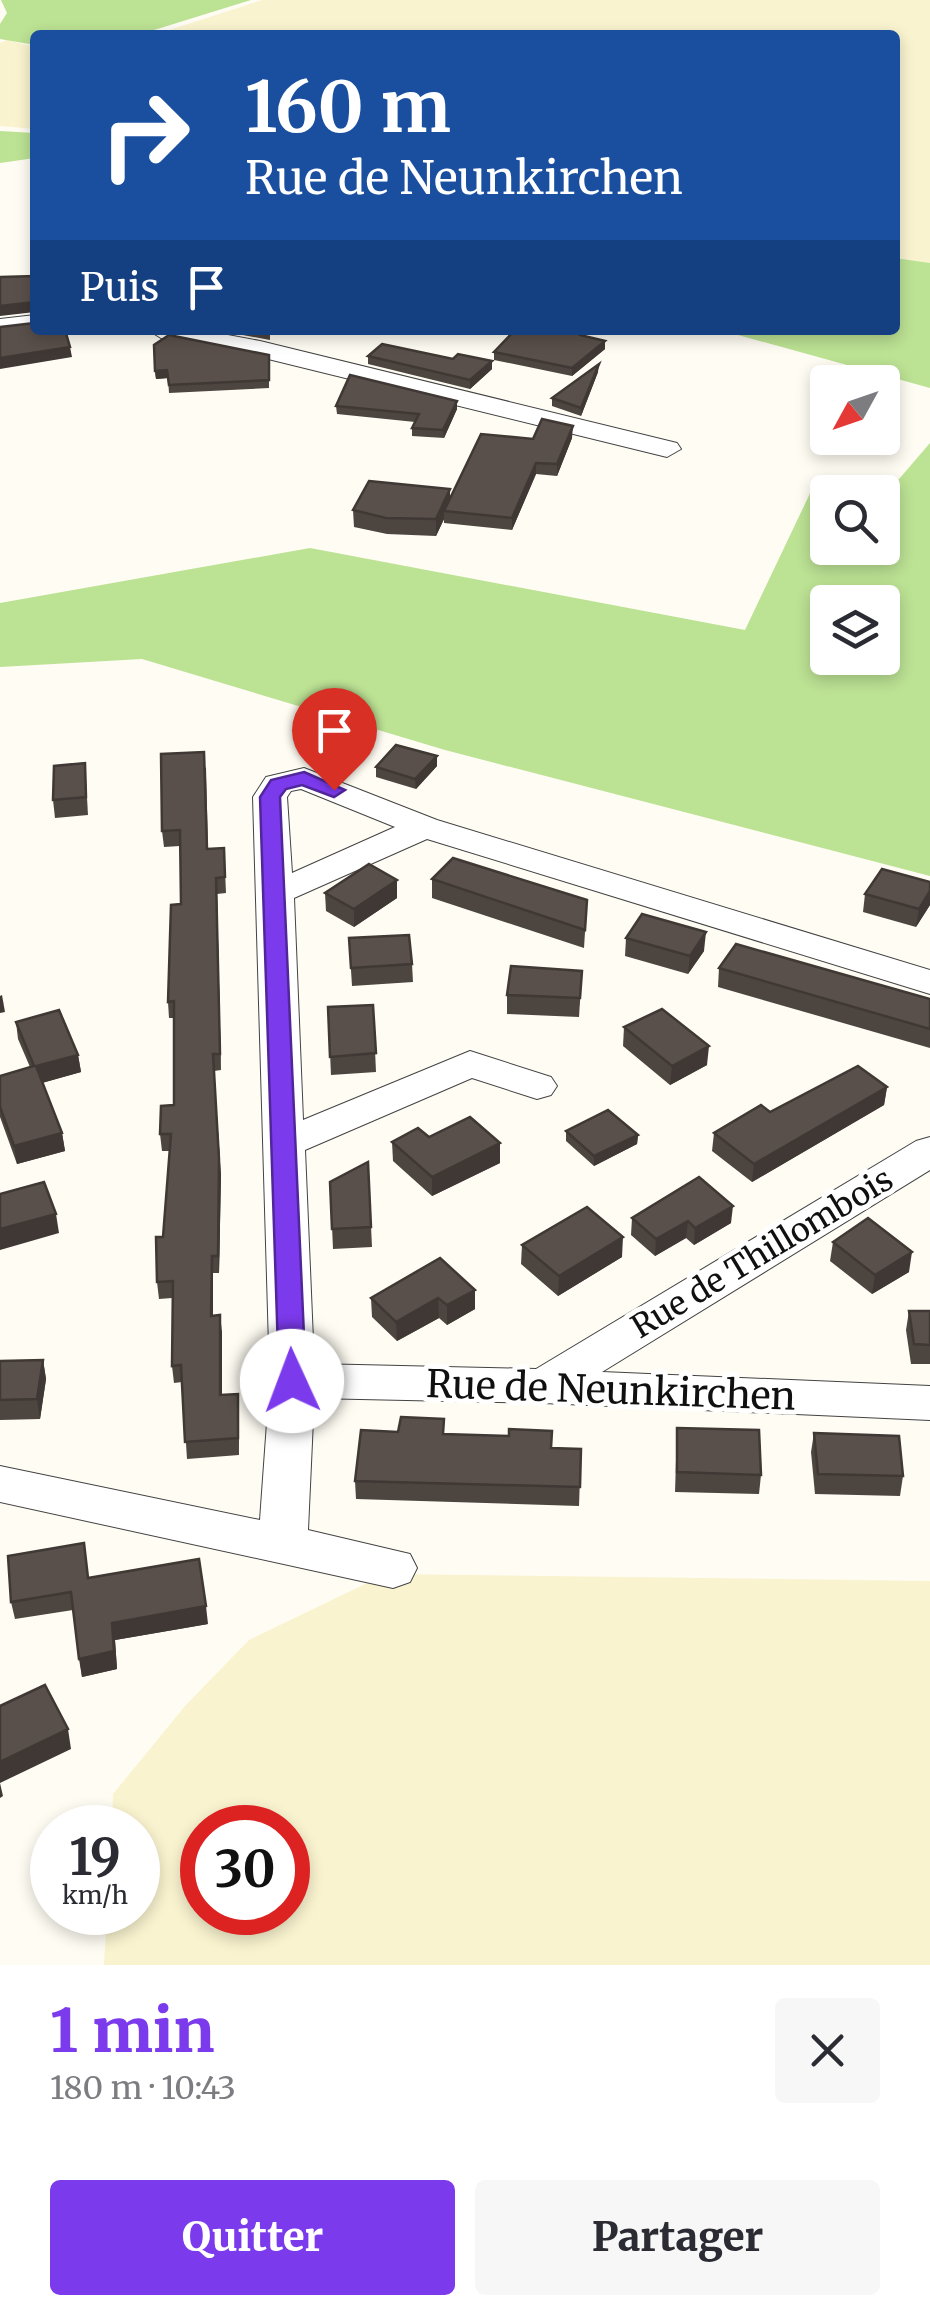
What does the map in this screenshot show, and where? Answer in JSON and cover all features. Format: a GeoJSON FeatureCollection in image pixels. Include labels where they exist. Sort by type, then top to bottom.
{"type":"FeatureCollection","features":[{"type":"Feature","properties":{"kind":"street"},"geometry":{"type":"LineString","coordinates":[[0,327],[30,324]]}},
{"type":"Feature","properties":{"kind":"street"},"geometry":{"type":"LineString","coordinates":[[192,335],[667,448]]}},
{"type":"Feature","properties":{"kind":"street"},"geometry":{"type":"LineString","coordinates":[[282,1542],[292,1381],[270,797],[278,784],[304,778],[426,827],[930,982]]}},
{"type":"Feature","properties":{"kind":"street"},"geometry":{"type":"LineString","coordinates":[[276,893],[426,827]]}},
{"type":"Feature","properties":{"kind":"street"},"geometry":{"type":"LineString","coordinates":[[282,1140],[298,1138],[470,1064],[537,1086]]}},
{"type":"Feature","properties":{"kind":"street","name":"Rue de Thillombois"},"geometry":{"type":"LineString","coordinates":[[543,1386],[930,1151]]}},
{"type":"Feature","properties":{"kind":"street","name":"Rue de Neunkirchen"},"geometry":{"type":"LineString","coordinates":[[292,1381],[543,1386],[930,1403]]}},
{"type":"Feature","properties":{"kind":"street"},"geometry":{"type":"LineString","coordinates":[[0,1484],[393,1568]]}},
{"type":"Feature","properties":{"kind":"shaded area"},"geometry":{"type":"Polygon","coordinates":[[[262,0],[930,0],[930,263],[900,259],[900,30],[169,30],[262,0]]]}},
{"type":"Feature","properties":{"kind":"shaded area"},"geometry":{"type":"Polygon","coordinates":[[[7,40],[30,46],[30,129],[0,126],[0,43],[7,40]]]}},
{"type":"Feature","properties":{"kind":"shaded area"},"geometry":{"type":"Polygon","coordinates":[[[386,1574],[930,1581],[930,1965],[104,1965],[106,1935],[160,1935],[160,1805],[113,1805],[113,1794],[185,1706],[249,1640],[386,1574]]]}},
{"type":"Feature","properties":{"kind":"green space"},"geometry":{"type":"Polygon","coordinates":[[[1,0],[251,0],[154,30],[30,30],[30,44],[0,39],[0,24],[7,13],[1,0]]]}},
{"type":"Feature","properties":{"kind":"green space"},"geometry":{"type":"Polygon","coordinates":[[[0,131],[30,133],[30,159],[0,163],[0,131]]]}},
{"type":"Feature","properties":{"kind":"green space"},"geometry":{"type":"Polygon","coordinates":[[[900,259],[930,263],[930,388],[900,380],[900,365],[847,365],[738,335],[900,335],[900,259]]]}},
{"type":"Feature","properties":{"kind":"green space"},"geometry":{"type":"Polygon","coordinates":[[[930,443],[930,876],[445,750],[142,659],[0,667],[0,603],[310,548],[745,630],[810,493],[810,565],[900,565],[900,478],[930,443]]]}},
{"type":"Feature","properties":{"kind":"building"},"geometry":{"type":"Polygon","coordinates":[[[30,276],[30,303],[0,306],[0,277],[30,276]]]}},
{"type":"Feature","properties":{"kind":"building"},"geometry":{"type":"Polygon","coordinates":[[[30,324],[30,335],[66,335],[70,347],[0,358],[0,327],[30,324]]]}},
{"type":"Feature","properties":{"kind":"building"},"geometry":{"type":"Polygon","coordinates":[[[169,335],[269,355],[269,380],[169,385],[167,370],[155,371],[154,345],[169,335]]]}},
{"type":"Feature","properties":{"kind":"building"},"geometry":{"type":"Polygon","coordinates":[[[510,335],[580,335],[605,341],[572,368],[494,352],[510,335]]]}},
{"type":"Feature","properties":{"kind":"building"},"geometry":{"type":"Polygon","coordinates":[[[382,344],[453,359],[458,354],[492,361],[470,380],[368,356],[382,344]]]}},
{"type":"Feature","properties":{"kind":"building"},"geometry":{"type":"Polygon","coordinates":[[[599,364],[581,408],[552,398],[599,364]]]}},
{"type":"Feature","properties":{"kind":"building"},"geometry":{"type":"Polygon","coordinates":[[[350,375],[457,401],[443,430],[412,428],[419,414],[336,406],[350,375]]]}},
{"type":"Feature","properties":{"kind":"building"},"geometry":{"type":"Polygon","coordinates":[[[542,419],[573,426],[557,464],[536,463],[512,518],[444,511],[481,434],[533,439],[542,419]]]}},
{"type":"Feature","properties":{"kind":"building"},"geometry":{"type":"Polygon","coordinates":[[[369,481],[450,489],[436,519],[386,518],[353,510],[369,481]]]}},
{"type":"Feature","properties":{"kind":"building"},"geometry":{"type":"Polygon","coordinates":[[[396,745],[437,756],[415,779],[376,767],[396,745]]]}},
{"type":"Feature","properties":{"kind":"building"},"geometry":{"type":"Polygon","coordinates":[[[204,752],[207,849],[224,848],[225,877],[216,878],[220,1054],[213,1054],[219,1159],[218,1256],[212,1256],[211,1316],[220,1315],[220,1395],[238,1394],[238,1438],[185,1442],[181,1365],[172,1366],[173,1281],[157,1282],[156,1237],[163,1237],[171,1134],[160,1134],[161,1106],[174,1105],[174,1001],[168,1002],[171,905],[181,904],[180,830],[162,831],[161,754],[204,752]]]}},
{"type":"Feature","properties":{"kind":"building"},"geometry":{"type":"Polygon","coordinates":[[[85,763],[86,797],[53,800],[54,766],[85,763]]]}},
{"type":"Feature","properties":{"kind":"building"},"geometry":{"type":"Polygon","coordinates":[[[453,858],[587,900],[585,930],[432,879],[453,858]]]}},
{"type":"Feature","properties":{"kind":"building"},"geometry":{"type":"Polygon","coordinates":[[[369,864],[397,880],[354,909],[325,893],[369,864]]]}},
{"type":"Feature","properties":{"kind":"building"},"geometry":{"type":"Polygon","coordinates":[[[882,869],[930,882],[930,891],[919,909],[865,894],[882,869]]]}},
{"type":"Feature","properties":{"kind":"building"},"geometry":{"type":"Polygon","coordinates":[[[642,914],[706,932],[690,956],[626,938],[642,914]]]}},
{"type":"Feature","properties":{"kind":"building"},"geometry":{"type":"Polygon","coordinates":[[[409,935],[412,964],[351,968],[349,938],[409,935]]]}},
{"type":"Feature","properties":{"kind":"building"},"geometry":{"type":"Polygon","coordinates":[[[736,944],[930,999],[930,1029],[719,968],[736,944]]]}},
{"type":"Feature","properties":{"kind":"building"},"geometry":{"type":"Polygon","coordinates":[[[511,966],[582,971],[580,998],[507,995],[511,966]]]}},
{"type":"Feature","properties":{"kind":"building"},"geometry":{"type":"Polygon","coordinates":[[[373,1005],[376,1053],[330,1057],[328,1007],[373,1005]]]}},
{"type":"Feature","properties":{"kind":"building"},"geometry":{"type":"Polygon","coordinates":[[[662,1009],[709,1046],[672,1066],[624,1027],[662,1009]]]}},
{"type":"Feature","properties":{"kind":"building"},"geometry":{"type":"Polygon","coordinates":[[[59,1010],[78,1055],[36,1066],[62,1133],[14,1146],[0,1107],[0,1076],[34,1066],[16,1022],[59,1010]]]}},
{"type":"Feature","properties":{"kind":"building"},"geometry":{"type":"Polygon","coordinates":[[[858,1066],[887,1087],[754,1164],[714,1133],[761,1105],[770,1112],[858,1066]]]}},
{"type":"Feature","properties":{"kind":"building"},"geometry":{"type":"Polygon","coordinates":[[[608,1110],[638,1135],[594,1156],[566,1131],[608,1110]]]}},
{"type":"Feature","properties":{"kind":"building"},"geometry":{"type":"Polygon","coordinates":[[[470,1117],[500,1143],[432,1177],[392,1142],[418,1128],[429,1137],[470,1117]]]}},
{"type":"Feature","properties":{"kind":"building"},"geometry":{"type":"Polygon","coordinates":[[[368,1162],[371,1227],[332,1229],[330,1182],[368,1162]]]}},
{"type":"Feature","properties":{"kind":"building"},"geometry":{"type":"Polygon","coordinates":[[[699,1177],[733,1206],[695,1228],[688,1221],[656,1239],[632,1218],[699,1177]]]}},
{"type":"Feature","properties":{"kind":"building"},"geometry":{"type":"Polygon","coordinates":[[[44,1182],[56,1214],[0,1229],[0,1194],[44,1182]]]}},
{"type":"Feature","properties":{"kind":"building"},"geometry":{"type":"Polygon","coordinates":[[[587,1207],[623,1237],[559,1276],[522,1245],[587,1207]]]}},
{"type":"Feature","properties":{"kind":"building"},"geometry":{"type":"Polygon","coordinates":[[[868,1218],[912,1252],[875,1275],[833,1242],[868,1218]]]}},
{"type":"Feature","properties":{"kind":"building"},"geometry":{"type":"Polygon","coordinates":[[[440,1258],[475,1290],[447,1305],[438,1298],[396,1322],[371,1298],[440,1258]]]}},
{"type":"Feature","properties":{"kind":"building"},"geometry":{"type":"Polygon","coordinates":[[[909,1311],[930,1311],[930,1345],[914,1344],[909,1311]]]}},
{"type":"Feature","properties":{"kind":"building"},"geometry":{"type":"Polygon","coordinates":[[[43,1360],[37,1399],[0,1400],[0,1361],[43,1360]]]}},
{"type":"Feature","properties":{"kind":"building"},"geometry":{"type":"Polygon","coordinates":[[[401,1417],[444,1419],[443,1434],[509,1436],[509,1429],[552,1431],[551,1448],[581,1449],[580,1487],[355,1481],[361,1430],[398,1432],[401,1417]]]}},
{"type":"Feature","properties":{"kind":"building"},"geometry":{"type":"Polygon","coordinates":[[[677,1428],[759,1430],[761,1475],[677,1472],[677,1428]]]}},
{"type":"Feature","properties":{"kind":"building"},"geometry":{"type":"Polygon","coordinates":[[[814,1433],[899,1436],[903,1476],[818,1474],[814,1433]]]}},
{"type":"Feature","properties":{"kind":"building"},"geometry":{"type":"Polygon","coordinates":[[[84,1543],[88,1578],[199,1559],[206,1606],[112,1623],[114,1651],[79,1659],[71,1592],[11,1602],[8,1556],[84,1543]]]}},
{"type":"Feature","properties":{"kind":"building"},"geometry":{"type":"Polygon","coordinates":[[[45,1685],[68,1729],[0,1762],[0,1706],[45,1685]]]}},
{"type":"Feature","properties":{"kind":"route"},"geometry":{"type":"LineString","coordinates":[[292,1381],[270,797],[278,784],[304,778],[334,790]]}}]}
